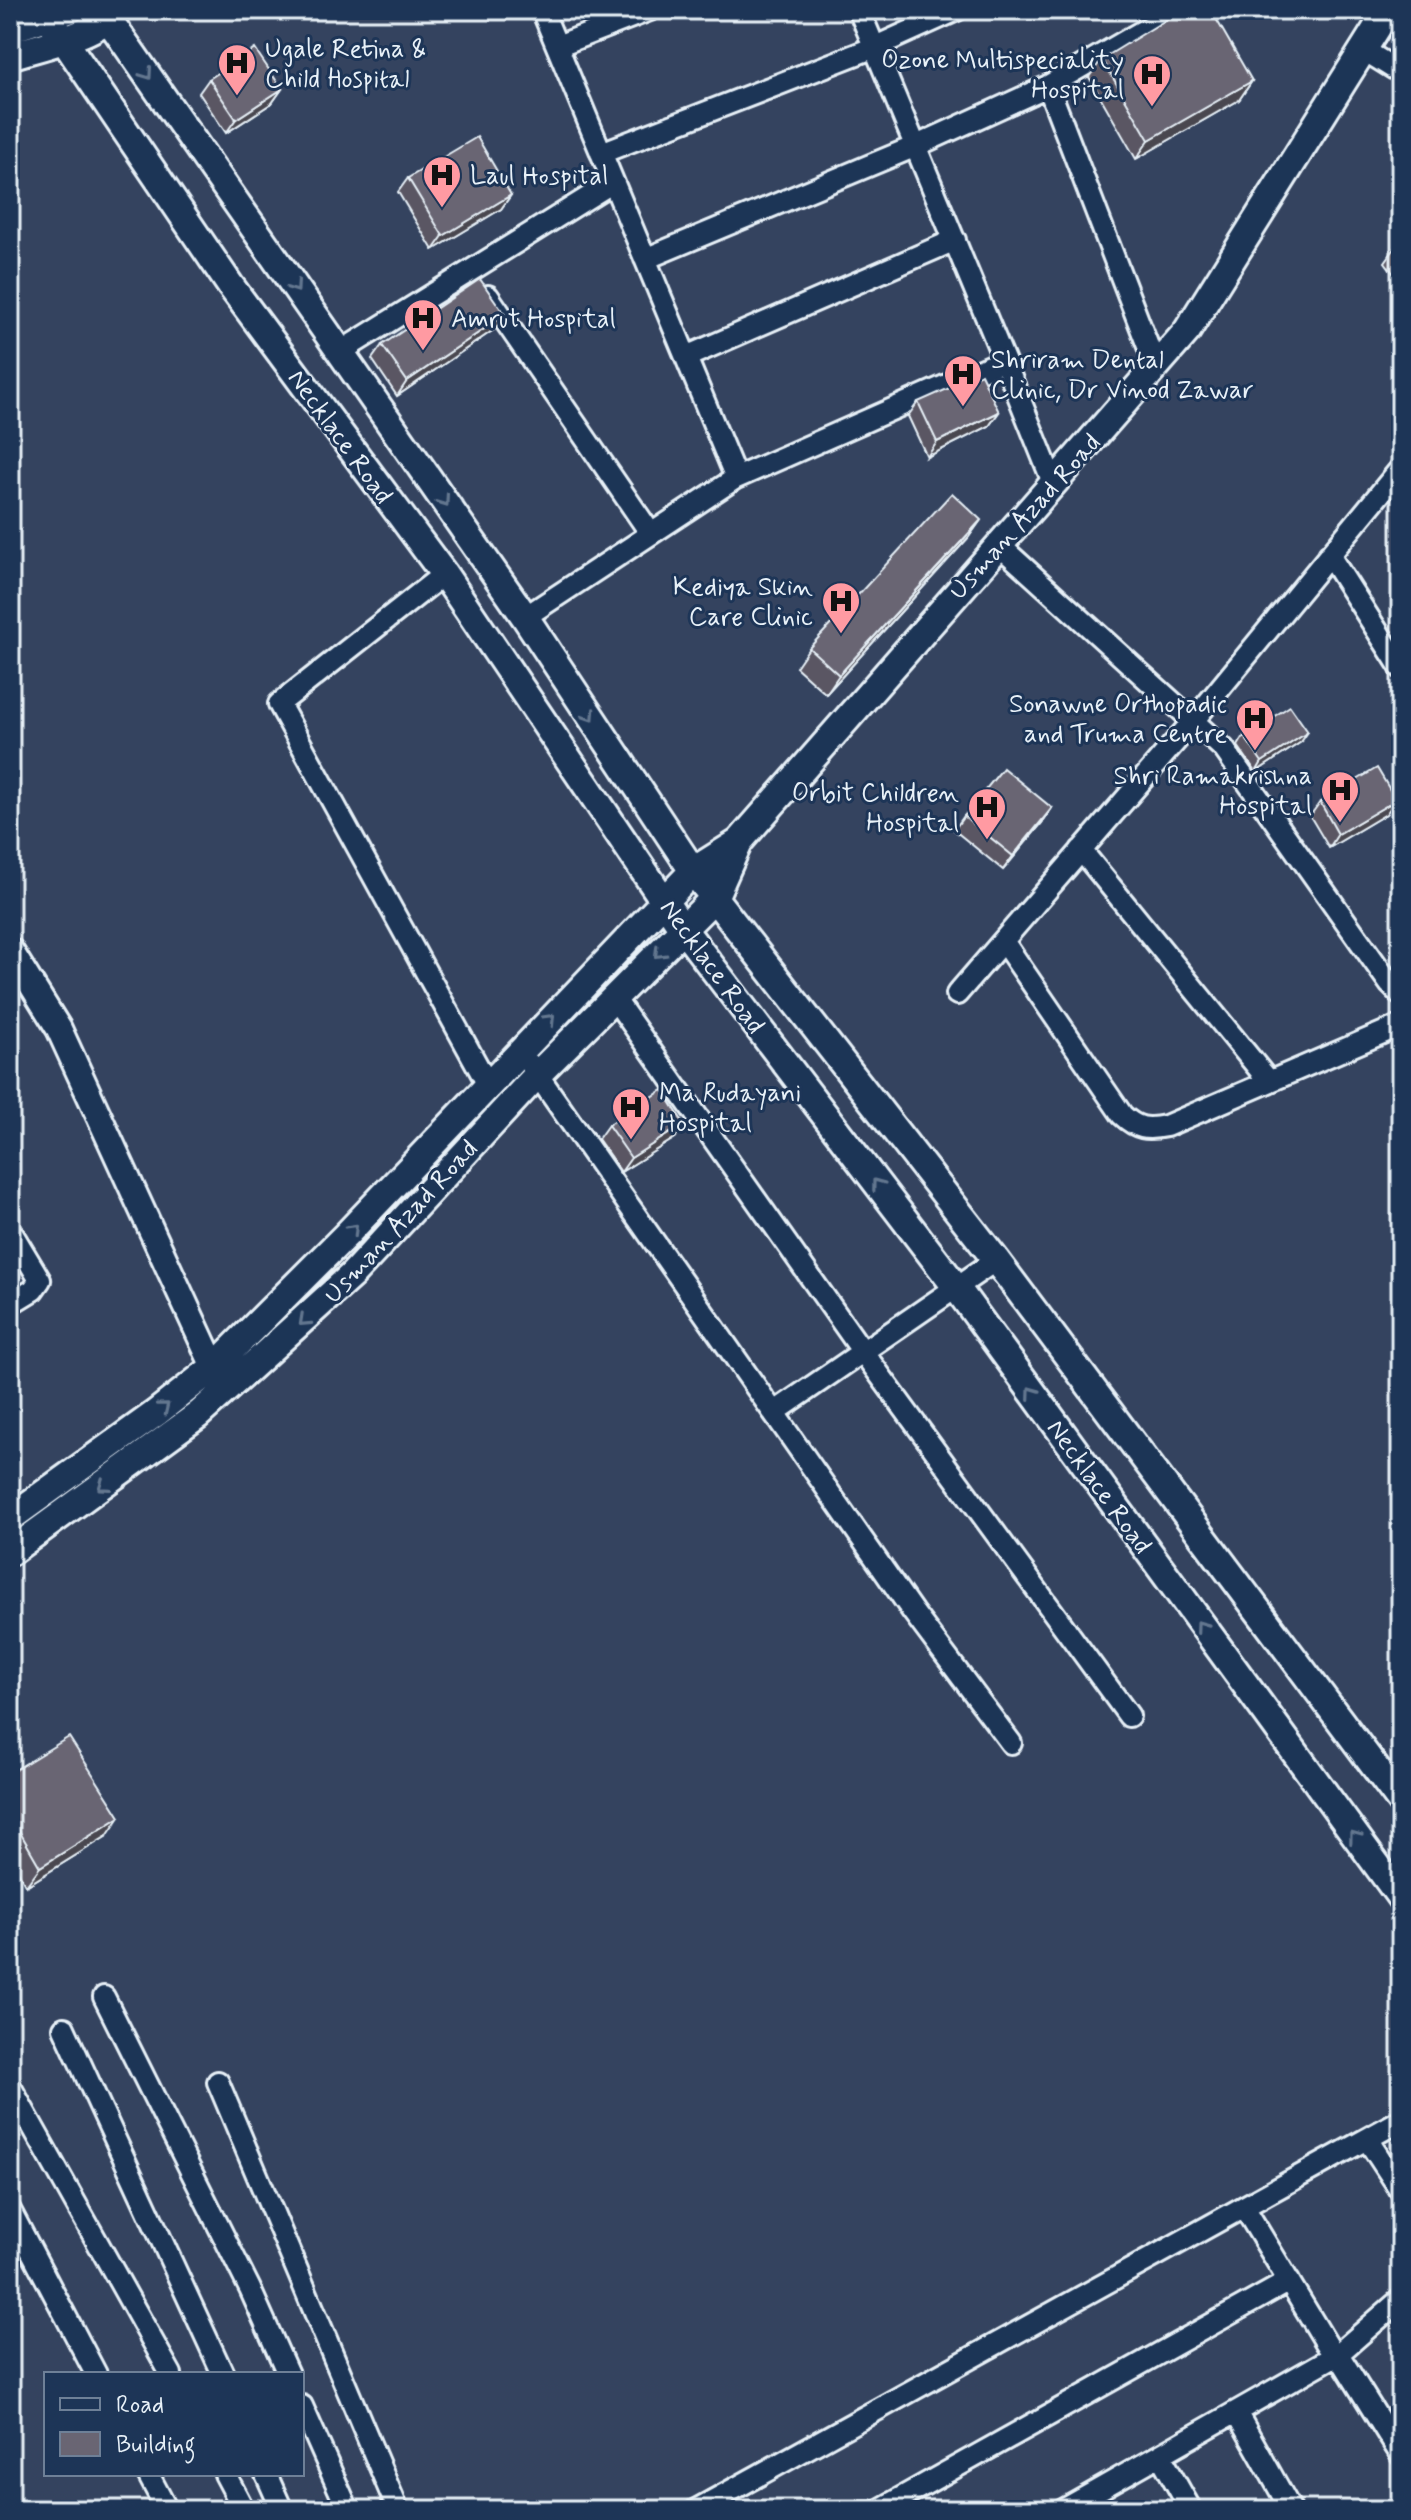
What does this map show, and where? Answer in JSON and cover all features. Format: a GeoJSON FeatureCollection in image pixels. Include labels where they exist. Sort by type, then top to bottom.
{"type":"FeatureCollection","features":[{"type":"Feature","properties":{"kind":"main road","name":"Usman Azad Road"},"geometry":{"type":"LineString","coordinates":[[10,1518],[156,1413],[214,1367],[287,1297],[693,871],[739,842],[1187,331],[1388,10]]}},
{"type":"Feature","properties":{"kind":"main road"},"geometry":{"type":"LineString","coordinates":[[10,29],[109,13]]}},
{"type":"Feature","properties":{"kind":"main road","name":"Necklace Road"},"geometry":{"type":"LineString","coordinates":[[109,13],[525,617],[693,871],[996,1260],[1401,1802]]}},
{"type":"Feature","properties":{"kind":"main road"},"geometry":{"type":"LineString","coordinates":[[10,56],[58,19]]}},
{"type":"Feature","properties":{"kind":"main road","name":"Necklace Road"},"geometry":{"type":"LineString","coordinates":[[58,19],[230,285],[444,574],[683,929],[956,1287],[1401,1898]]}},
{"type":"Feature","properties":{"kind":"main road","name":"Usman Azad Road"},"geometry":{"type":"LineString","coordinates":[[10,1552],[159,1447],[254,1369],[352,1275],[538,1074],[714,898],[739,842]]}},
{"type":"Feature","properties":{"kind":"street"},"geometry":{"type":"LineString","coordinates":[[542,10],[736,478]]}},
{"type":"Feature","properties":{"kind":"street"},"geometry":{"type":"LineString","coordinates":[[557,46],[650,10]]}},
{"type":"Feature","properties":{"kind":"street"},"geometry":{"type":"LineString","coordinates":[[859,10],[1054,485]]}},
{"type":"Feature","properties":{"kind":"street"},"geometry":{"type":"LineString","coordinates":[[601,153],[875,47],[957,10]]}},
{"type":"Feature","properties":{"kind":"street"},"geometry":{"type":"LineString","coordinates":[[645,259],[916,146],[1048,86],[1179,10]]}},
{"type":"Feature","properties":{"kind":"street"},"geometry":{"type":"LineString","coordinates":[[1364,50],[1401,73]]}},
{"type":"Feature","properties":{"kind":"street"},"geometry":{"type":"LineString","coordinates":[[1048,86],[1156,367]]}},
{"type":"Feature","properties":{"kind":"street"},"geometry":{"type":"LineString","coordinates":[[340,352],[613,182]]}},
{"type":"Feature","properties":{"kind":"street"},"geometry":{"type":"LineString","coordinates":[[686,357],[955,240]]}},
{"type":"Feature","properties":{"kind":"street"},"geometry":{"type":"LineString","coordinates":[[471,271],[651,534]]}},
{"type":"Feature","properties":{"kind":"street"},"geometry":{"type":"LineString","coordinates":[[525,617],[736,478],[1004,360]]}},
{"type":"Feature","properties":{"kind":"street"},"geometry":{"type":"LineString","coordinates":[[957,994],[1194,720],[1401,468]]}},
{"type":"Feature","properties":{"kind":"street"},"geometry":{"type":"LineString","coordinates":[[998,544],[1224,749],[1401,995]]}},
{"type":"Feature","properties":{"kind":"street"},"geometry":{"type":"LineString","coordinates":[[1329,555],[1401,668]]}},
{"type":"Feature","properties":{"kind":"street"},"geometry":{"type":"LineString","coordinates":[[444,574],[279,704],[488,1085]]}},
{"type":"Feature","properties":{"kind":"street"},"geometry":{"type":"LineString","coordinates":[[1081,850],[1268,1080]]}},
{"type":"Feature","properties":{"kind":"street"},"geometry":{"type":"LineString","coordinates":[[1003,941],[1122,1115],[1133,1125],[1148,1130],[1166,1126],[1401,1025]]}},
{"type":"Feature","properties":{"kind":"street"},"geometry":{"type":"LineString","coordinates":[[10,950],[59,1029],[214,1367]]}},
{"type":"Feature","properties":{"kind":"street"},"geometry":{"type":"LineString","coordinates":[[614,998],[863,1352],[1129,1716]]}},
{"type":"Feature","properties":{"kind":"street"},"geometry":{"type":"LineString","coordinates":[[520,1051],[913,1612],[1011,1743]]}},
{"type":"Feature","properties":{"kind":"street"},"geometry":{"type":"LineString","coordinates":[[10,1304],[33,1290],[40,1280],[13,1235]]}},
{"type":"Feature","properties":{"kind":"street"},"geometry":{"type":"LineString","coordinates":[[775,1412],[996,1260]]}},
{"type":"Feature","properties":{"kind":"street"},"geometry":{"type":"LineString","coordinates":[[104,1997],[230,2247],[287,2372]]}},
{"type":"Feature","properties":{"kind":"street"},"geometry":{"type":"LineString","coordinates":[[64,2028],[222,2372]]}},
{"type":"Feature","properties":{"kind":"street"},"geometry":{"type":"LineString","coordinates":[[218,2082],[398,2510]]}},
{"type":"Feature","properties":{"kind":"street"},"geometry":{"type":"LineString","coordinates":[[10,2086],[170,2372]]}},
{"type":"Feature","properties":{"kind":"street"},"geometry":{"type":"LineString","coordinates":[[696,2510],[1401,2120]]}},
{"type":"Feature","properties":{"kind":"street"},"geometry":{"type":"LineString","coordinates":[[1367,2139],[1401,2191]]}},
{"type":"Feature","properties":{"kind":"street"},"geometry":{"type":"LineString","coordinates":[[1244,2207],[1336,2355],[1398,2445]]}},
{"type":"Feature","properties":{"kind":"street"},"geometry":{"type":"LineString","coordinates":[[10,2210],[95,2372]]}},
{"type":"Feature","properties":{"kind":"street"},"geometry":{"type":"LineString","coordinates":[[879,2510],[1289,2281]]}},
{"type":"Feature","properties":{"kind":"street"},"geometry":{"type":"LineString","coordinates":[[1063,2510],[1092,2503],[1160,2455],[1336,2355],[1401,2299]]}},
{"type":"Feature","properties":{"kind":"street"},"geometry":{"type":"LineString","coordinates":[[304,2411],[348,2510]]}},
{"type":"Feature","properties":{"kind":"street"},"geometry":{"type":"LineString","coordinates":[[1236,2412],[1291,2510]]}},
{"type":"Feature","properties":{"kind":"street"},"geometry":{"type":"LineString","coordinates":[[1160,2455],[1191,2510]]}},
{"type":"Feature","properties":{"kind":"street"},"geometry":{"type":"LineString","coordinates":[[149,2476],[167,2510]]}},
{"type":"Feature","properties":{"kind":"street"},"geometry":{"type":"LineString","coordinates":[[226,2476],[244,2510]]}},
{"type":"Feature","properties":{"kind":"street"},"geometry":{"type":"LineString","coordinates":[[267,2476],[282,2510]]}},
{"type":"Feature","properties":{"kind":"building"},"geometry":{"type":"Polygon","coordinates":[[[1182,10],[1211,10],[1252,81],[1149,140],[1102,59],[1182,10]]]}},
{"type":"Feature","properties":{"kind":"building"},"geometry":{"type":"Polygon","coordinates":[[[255,49],[282,89],[236,119],[209,79],[255,49]]]}},
{"type":"Feature","properties":{"kind":"building"},"geometry":{"type":"Polygon","coordinates":[[[477,137],[511,195],[443,236],[408,178],[477,137]]]}},
{"type":"Feature","properties":{"kind":"building"},"geometry":{"type":"Polygon","coordinates":[[[480,279],[505,315],[407,381],[382,345],[480,279]]]}},
{"type":"Feature","properties":{"kind":"building"},"geometry":{"type":"Polygon","coordinates":[[[981,374],[999,412],[937,442],[918,402],[981,374]]]}},
{"type":"Feature","properties":{"kind":"building"},"geometry":{"type":"Polygon","coordinates":[[[952,493],[981,520],[839,675],[809,648],[952,493]]]}},
{"type":"Feature","properties":{"kind":"building"},"geometry":{"type":"Polygon","coordinates":[[[1290,706],[1308,732],[1262,762],[1244,736],[1290,706]]]}},
{"type":"Feature","properties":{"kind":"building"},"geometry":{"type":"Polygon","coordinates":[[[1003,768],[1052,808],[1013,856],[964,816],[1003,768]]]}},
{"type":"Feature","properties":{"kind":"building"},"geometry":{"type":"Polygon","coordinates":[[[1377,768],[1396,800],[1338,834],[1320,802],[1377,768]]]}},
{"type":"Feature","properties":{"kind":"building"},"geometry":{"type":"Polygon","coordinates":[[[663,1090],[684,1124],[631,1158],[608,1125],[663,1090]]]}},
{"type":"Feature","properties":{"kind":"building"},"geometry":{"type":"Polygon","coordinates":[[[69,1737],[120,1817],[40,1867],[10,1815],[10,1773],[69,1737]]]}},
{"type":"Feature","properties":{"kind":"place","name":"Ugale Retina & Child Hospital"},"geometry":{"type":"Point","coordinates":[237,97]}},
{"type":"Feature","properties":{"kind":"place","name":"Ozone Multispeciality Hospital"},"geometry":{"type":"Point","coordinates":[1152,108]}},
{"type":"Feature","properties":{"kind":"place","name":"Laul Hospital"},"geometry":{"type":"Point","coordinates":[442,209]}},
{"type":"Feature","properties":{"kind":"place","name":"Amrut Hospital"},"geometry":{"type":"Point","coordinates":[423,352]}},
{"type":"Feature","properties":{"kind":"place","name":"Shriram Dental Clinic, Dr Vinod Zawar"},"geometry":{"type":"Point","coordinates":[963,408]}},
{"type":"Feature","properties":{"kind":"place","name":"Kediya Skin Care Clinic"},"geometry":{"type":"Point","coordinates":[841,635]}},
{"type":"Feature","properties":{"kind":"place","name":"Sonawne Orthopadic and Truma Centre"},"geometry":{"type":"Point","coordinates":[1255,752]}},
{"type":"Feature","properties":{"kind":"place","name":"Shri Ramakrishna Hospital"},"geometry":{"type":"Point","coordinates":[1340,824]}},
{"type":"Feature","properties":{"kind":"place","name":"Orbit Children Hospital"},"geometry":{"type":"Point","coordinates":[987,841]}},
{"type":"Feature","properties":{"kind":"place","name":"Ma Rudayani Hospital"},"geometry":{"type":"Point","coordinates":[631,1141]}}]}
